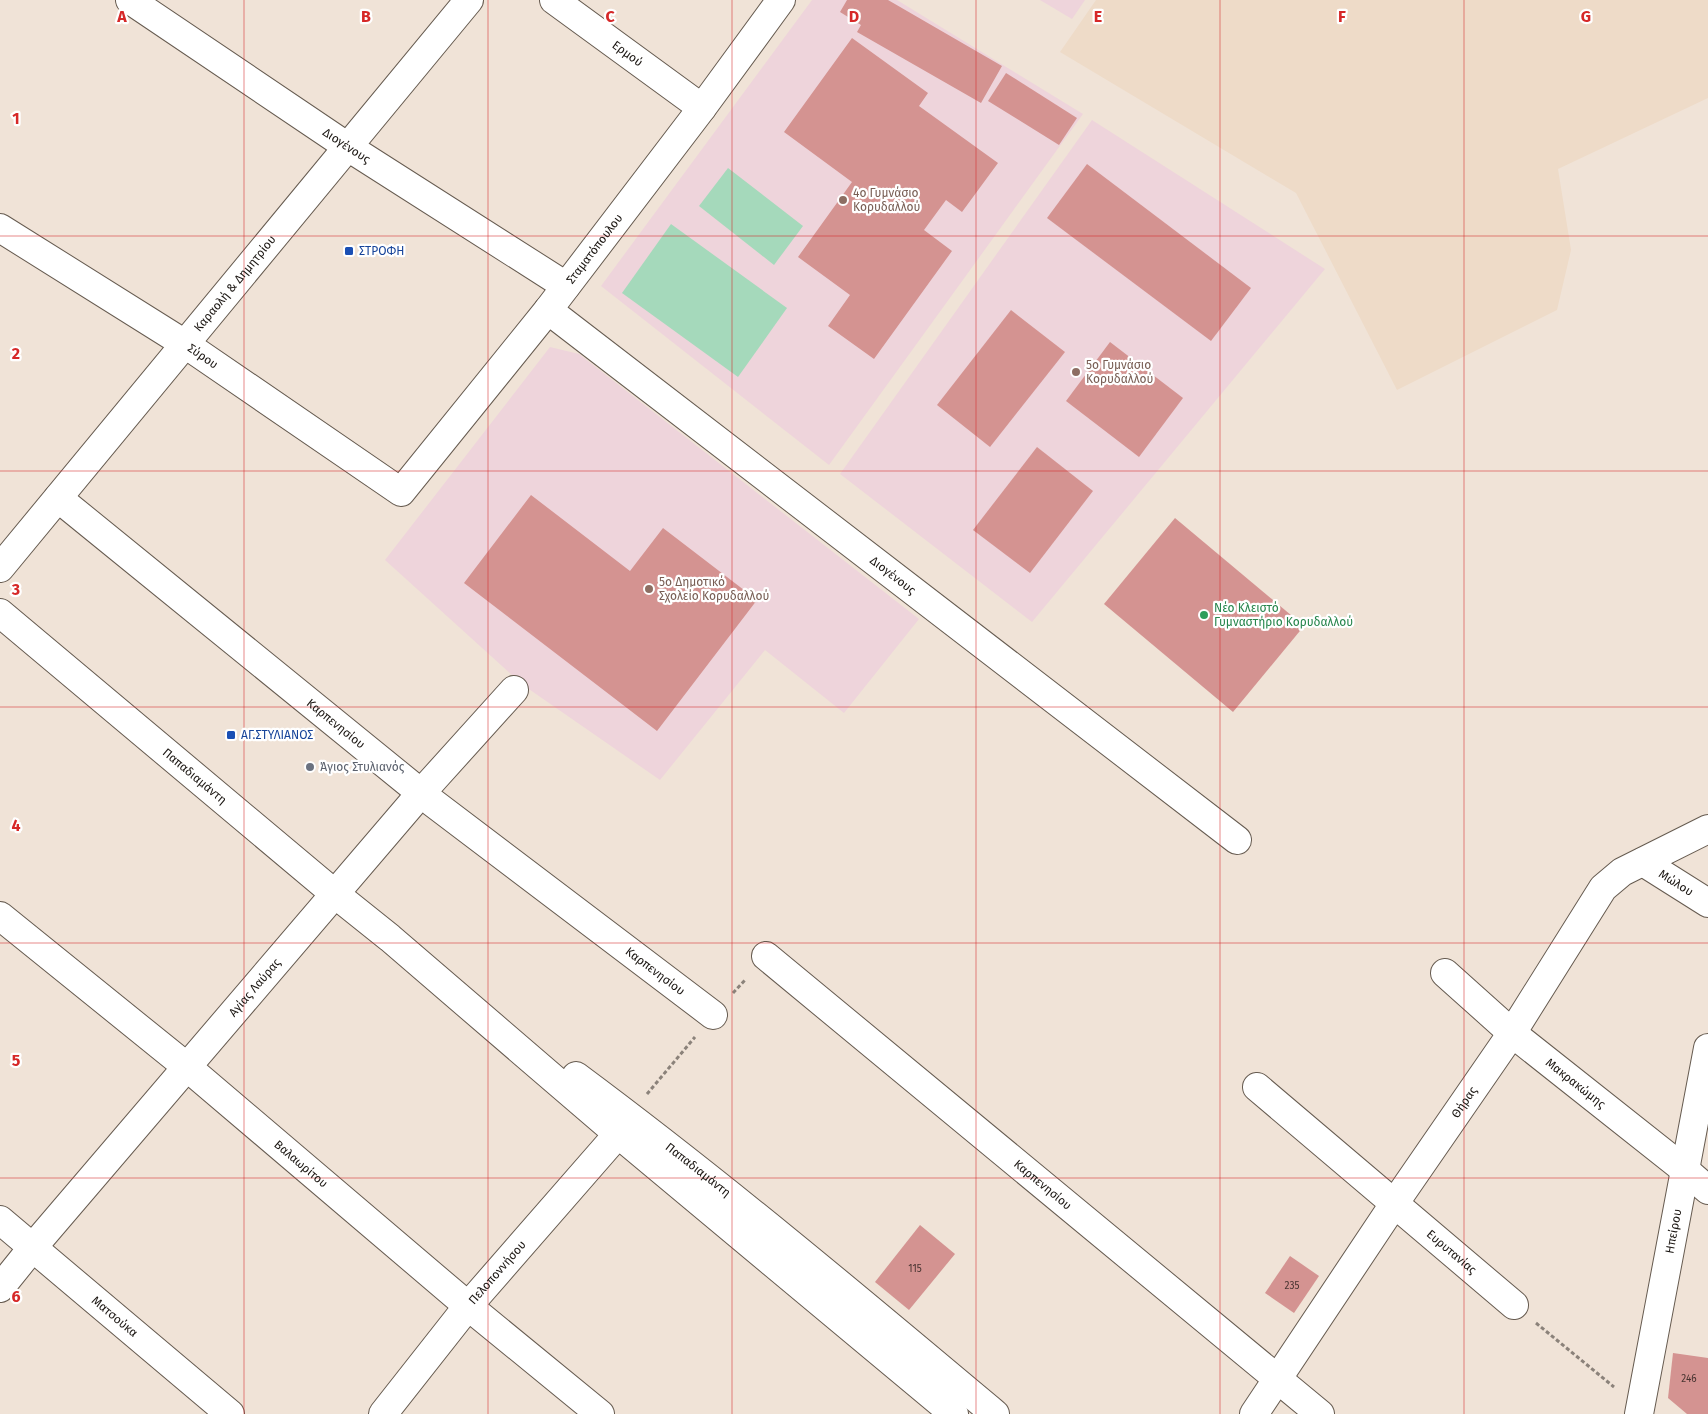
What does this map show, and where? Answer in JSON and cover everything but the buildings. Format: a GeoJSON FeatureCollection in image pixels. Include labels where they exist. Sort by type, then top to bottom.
{"type":"FeatureCollection","features":[{"type":"Feature","properties":{"kind":"street","name":"Διογένους"},"geometry":{"type":"LineString","coordinates":[[130,0],[348,147],[566,286]]}},
{"type":"Feature","properties":{"kind":"street","name":"Καραολή & Δημητρίου"},"geometry":{"type":"LineString","coordinates":[[0,568],[469,0]]}},
{"type":"Feature","properties":{"kind":"street","name":"Ερμού"},"geometry":{"type":"LineString","coordinates":[[554,0],[702,108]]}},
{"type":"Feature","properties":{"kind":"street","name":"Σταματόπουλου"},"geometry":{"type":"LineString","coordinates":[[401,492],[548,310],[782,0]]}},
{"type":"Feature","properties":{"kind":"street","name":"Σύρου"},"geometry":{"type":"LineString","coordinates":[[0,228],[185,344],[401,492]]}},
{"type":"Feature","properties":{"kind":"street","name":"Διογένους"},"geometry":{"type":"LineString","coordinates":[[548,310],[1237,840]]}},
{"type":"Feature","properties":{"kind":"street","name":"Καρπενησίου"},"geometry":{"type":"LineString","coordinates":[[58,498],[421,793],[713,1015]]}},
{"type":"Feature","properties":{"kind":"street","name":"Παπαδιαμάντη"},"geometry":{"type":"LineString","coordinates":[[0,613],[390,938],[618,1134],[954,1414]]}},
{"type":"Feature","properties":{"kind":"street","name":"Αγίας Λαύρας"},"geometry":{"type":"LineString","coordinates":[[0,1288],[421,793],[514,690]]}},
{"type":"Feature","properties":{"kind":"street","name":"Θήρας"},"geometry":{"type":"LineString","coordinates":[[1254,1414],[1394,1204],[1512,1034],[1603,888],[1622,872],[1708,829]]}},
{"type":"Feature","properties":{"kind":"street","name":"Μώλου"},"geometry":{"type":"LineString","coordinates":[[1643,862],[1708,903]]}},
{"type":"Feature","properties":{"kind":"street","name":"Βαλαωρίτου"},"geometry":{"type":"LineString","coordinates":[[0,916],[187,1067],[468,1306],[600,1414]]}},
{"type":"Feature","properties":{"kind":"street","name":"Παπαδιαμάντη"},"geometry":{"type":"LineString","coordinates":[[390,938],[629,1115],[764,1222],[995,1414]]}},
{"type":"Feature","properties":{"kind":"street","name":"Καρπενησίου"},"geometry":{"type":"LineString","coordinates":[[766,956],[1320,1414]]}},
{"type":"Feature","properties":{"kind":"street","name":"Μακρακώμης"},"geometry":{"type":"LineString","coordinates":[[1445,973],[1512,1034],[1708,1190]]}},
{"type":"Feature","properties":{"kind":"street","name":"Ηπείρου"},"geometry":{"type":"LineString","coordinates":[[1642,1412],[1708,1048]]}},
{"type":"Feature","properties":{"kind":"street","name":"Ευρυτανίας"},"geometry":{"type":"LineString","coordinates":[[1258,1087],[1514,1305]]}},
{"type":"Feature","properties":{"kind":"street","name":"Πελοποννήσου"},"geometry":{"type":"LineString","coordinates":[[383,1414],[468,1306],[618,1134]]}},
{"type":"Feature","properties":{"kind":"street","name":"Ματσούκα"},"geometry":{"type":"LineString","coordinates":[[0,1220],[230,1414]]}},
{"type":"Feature","properties":{"kind":"path"},"geometry":{"type":"LineString","coordinates":[[1514,1305],[1642,1412]]}},
{"type":"Feature","properties":{"kind":"shaded area","name":"4ο Γυμνάσιο Κορυδαλλού"},"geometry":{"type":"Polygon","coordinates":[[[812,0],[897,0],[1083,114],[829,465],[601,286],[812,0]]]}},
{"type":"Feature","properties":{"kind":"shaded area"},"geometry":{"type":"Polygon","coordinates":[[[1040,0],[1085,0],[1072,19],[1040,0]]]}},
{"type":"Feature","properties":{"kind":"shaded area"},"geometry":{"type":"Polygon","coordinates":[[[1096,0],[1708,0],[1708,98],[1558,169],[1571,250],[1557,310],[1397,390],[1296,193],[1060,52],[1096,0]]]}},
{"type":"Feature","properties":{"kind":"shaded area","name":"5ο Γυμνάσιο Κορυδαλλού"},"geometry":{"type":"Polygon","coordinates":[[[1092,120],[1325,269],[1032,622],[840,474],[1092,120]]]}},
{"type":"Feature","properties":{"kind":"shaded area","name":"5ο Δημοτικό Σχολείο Κορυδαλλού"},"geometry":{"type":"Polygon","coordinates":[[[550,347],[579,354],[919,619],[844,713],[765,650],[660,780],[523,685],[385,560],[550,347]]]}},
{"type":"Feature","properties":{"kind":"green space"},"geometry":{"type":"Polygon","coordinates":[[[728,168],[803,226],[774,265],[699,206],[728,168]]]}},
{"type":"Feature","properties":{"kind":"green space"},"geometry":{"type":"Polygon","coordinates":[[[671,224],[787,308],[738,377],[622,293],[671,224]]]}},
{"type":"Feature","properties":{"kind":"place","name":"4ο Γυμνάσιο Κορυδαλλού"},"geometry":{"type":"Point","coordinates":[843,200]}},
{"type":"Feature","properties":{"kind":"place","name":"ΣΤΡΟΦΗ"},"geometry":{"type":"Point","coordinates":[349,251]}},
{"type":"Feature","properties":{"kind":"place","name":"5ο Γυμνάσιο Κορυδαλλού"},"geometry":{"type":"Point","coordinates":[1076,372]}},
{"type":"Feature","properties":{"kind":"place","name":"5ο Δημοτικό Σχολείο Κορυδαλλού"},"geometry":{"type":"Point","coordinates":[649,589]}},
{"type":"Feature","properties":{"kind":"place","name":"Νέο Κλειστό Γυμναστήριο Κορυδαλλού"},"geometry":{"type":"Point","coordinates":[1204,615]}},
{"type":"Feature","properties":{"kind":"place","name":"ΑΓ.ΣΤΥΛΙΑΝΟΣ"},"geometry":{"type":"Point","coordinates":[231,735]}},
{"type":"Feature","properties":{"kind":"place","name":"Άγιος Στυλιανός"},"geometry":{"type":"Point","coordinates":[310,767]}}]}
